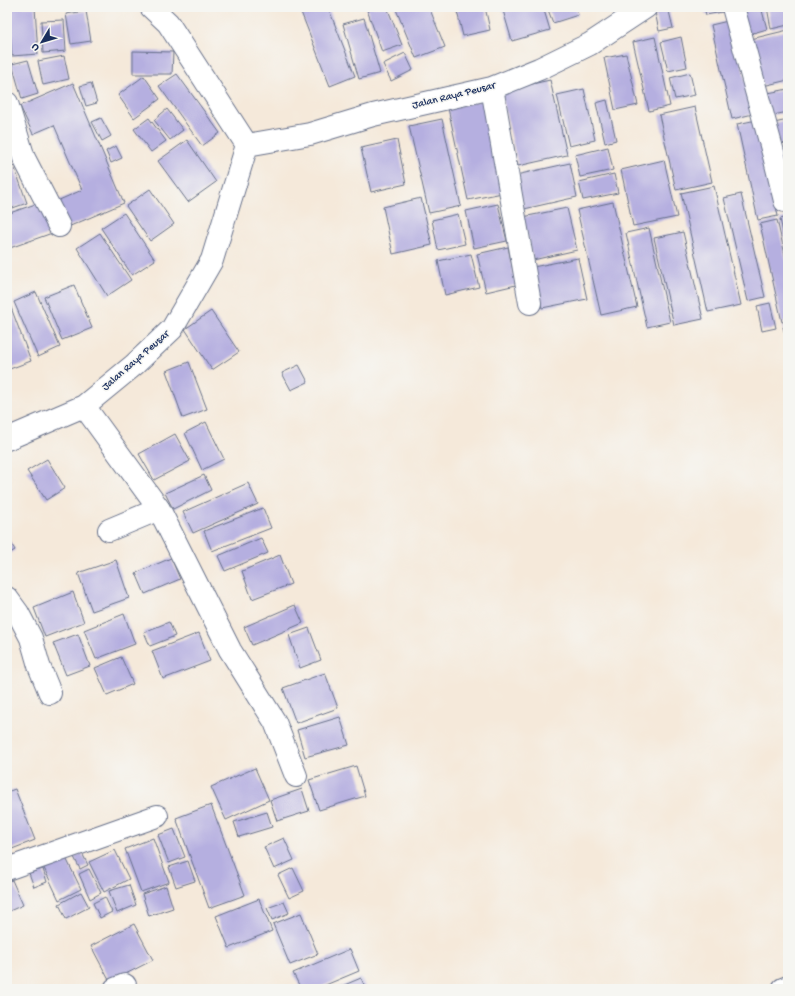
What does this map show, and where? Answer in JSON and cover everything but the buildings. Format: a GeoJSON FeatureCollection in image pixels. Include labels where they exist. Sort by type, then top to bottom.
{"type":"FeatureCollection","features":[{"type":"Feature","properties":{"kind":"street"},"geometry":{"type":"LineString","coordinates":[[151,7],[168,24],[247,145]]}},
{"type":"Feature","properties":{"kind":"street","name":"Jalan Raya Peusar"},"geometry":{"type":"LineString","coordinates":[[7,439],[84,406],[134,365],[172,329],[212,260],[247,145],[310,134],[373,115],[492,88],[539,69],[590,44],[625,14],[646,7]]}},
{"type":"Feature","properties":{"kind":"street"},"geometry":{"type":"LineString","coordinates":[[733,7],[774,156],[785,202]]}},
{"type":"Feature","properties":{"kind":"street"},"geometry":{"type":"LineString","coordinates":[[492,88],[530,303]]}},
{"type":"Feature","properties":{"kind":"street"},"geometry":{"type":"LineString","coordinates":[[7,103],[24,158],[59,226]]}},
{"type":"Feature","properties":{"kind":"street"},"geometry":{"type":"LineString","coordinates":[[84,406],[159,509],[230,650],[275,722],[296,776]]}},
{"type":"Feature","properties":{"kind":"street"},"geometry":{"type":"LineString","coordinates":[[109,530],[159,509]]}},
{"type":"Feature","properties":{"kind":"street"},"geometry":{"type":"LineString","coordinates":[[7,598],[18,613],[31,638],[39,666],[50,693]]}},
{"type":"Feature","properties":{"kind":"street"},"geometry":{"type":"LineString","coordinates":[[7,869],[157,816]]}},
{"type":"Feature","properties":{"kind":"street"},"geometry":{"type":"LineString","coordinates":[[783,989],[788,987]]}}]}
